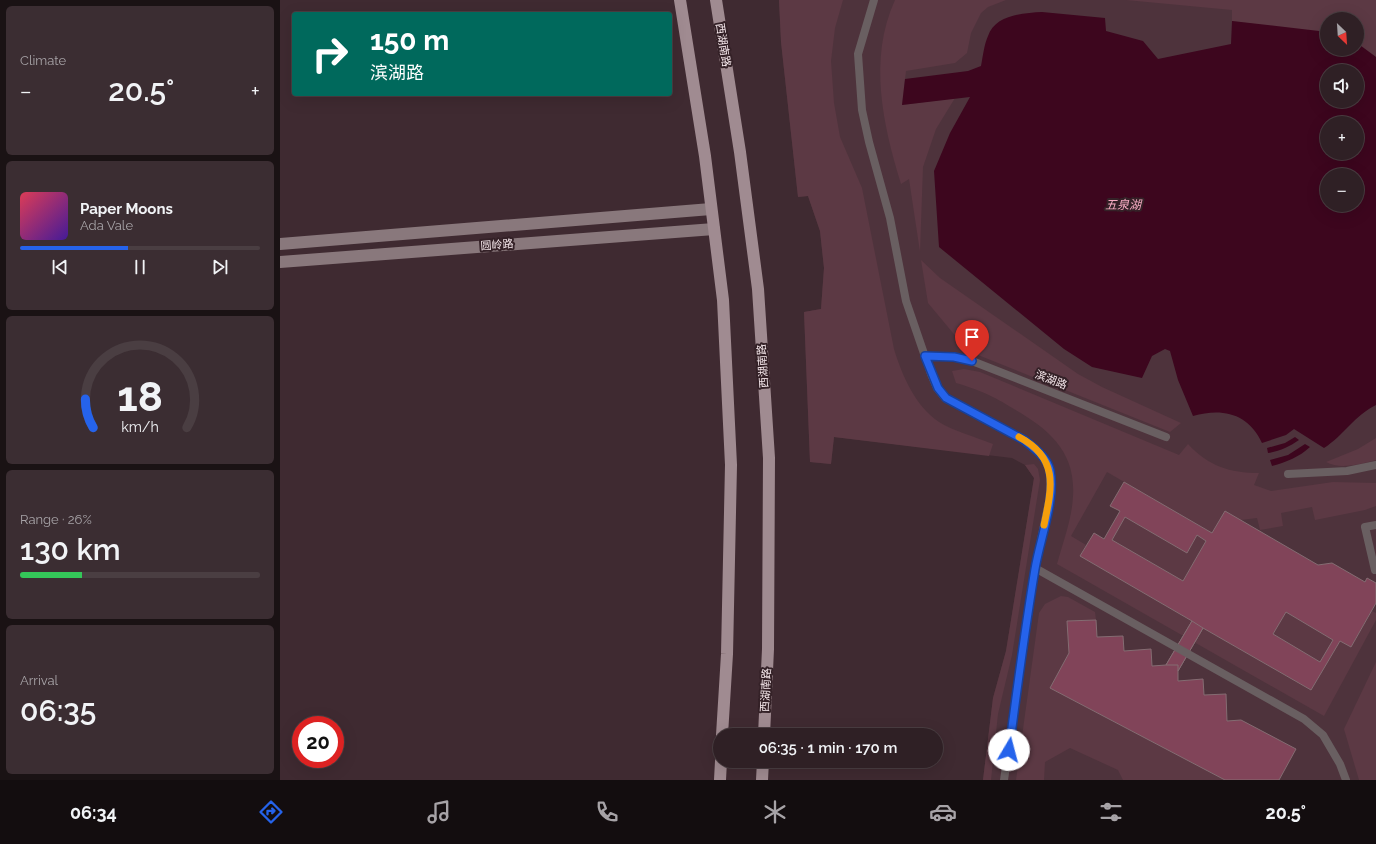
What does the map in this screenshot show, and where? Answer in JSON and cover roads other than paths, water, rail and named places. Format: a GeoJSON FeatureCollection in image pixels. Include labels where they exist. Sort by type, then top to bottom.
{"type":"FeatureCollection","features":[{"type":"Feature","properties":{"kind":"main road"},"geometry":{"type":"LineString","coordinates":[[680,0],[723,300],[731,465],[727,654],[722,728]]}},
{"type":"Feature","properties":{"kind":"main road","name":"西湖南路"},"geometry":{"type":"LineString","coordinates":[[716,0],[740,152],[759,312],[769,458],[768,648],[764,728]]}},
{"type":"Feature","properties":{"kind":"main road"},"geometry":{"type":"LineString","coordinates":[[720,780],[721,768]]}},
{"type":"Feature","properties":{"kind":"main road"},"geometry":{"type":"LineString","coordinates":[[762,780],[763,768]]}},
{"type":"Feature","properties":{"kind":"street","name":"圆岭路"},"geometry":{"type":"LineString","coordinates":[[280,244],[711,209]]}},
{"type":"Feature","properties":{"kind":"street","name":"圆岭路"},"geometry":{"type":"LineString","coordinates":[[280,262],[714,229]]}},
{"type":"Feature","properties":{"kind":"lane"},"geometry":{"type":"LineString","coordinates":[[874,0],[858,54],[862,110],[869,142],[890,218],[906,301],[925,356],[938,388],[946,398],[1024,440],[1043,457],[1049,468],[1051,483],[1049,502],[1035,568],[1004,780]]}},
{"type":"Feature","properties":{"kind":"lane","name":"滨湖路"},"geometry":{"type":"LineString","coordinates":[[925,356],[954,357],[972,361],[1166,437]]}},
{"type":"Feature","properties":{"kind":"lane"},"geometry":{"type":"LineString","coordinates":[[1288,474],[1348,471],[1376,465]]}},
{"type":"Feature","properties":{"kind":"lane"},"geometry":{"type":"LineString","coordinates":[[1375,570],[1365,527],[1376,525]]}},
{"type":"Feature","properties":{"kind":"lane"},"geometry":{"type":"LineString","coordinates":[[1035,568],[1304,718],[1324,735],[1340,764],[1346,780]]}},
{"type":"Feature","properties":{"kind":"water","name":"五泉湖"},"geometry":{"type":"Polygon","coordinates":[[[1042,12],[1105,18],[1106,31],[1143,41],[1158,59],[1231,44],[1232,21],[1320,31],[1320,56],[1364,56],[1364,48],[1376,57],[1376,405],[1362,414],[1331,443],[1324,448],[1294,429],[1286,435],[1262,443],[1249,425],[1242,419],[1233,415],[1214,413],[1193,416],[1178,380],[1170,351],[1165,349],[1152,356],[1142,378],[1092,367],[1064,349],[939,247],[934,171],[950,133],[970,97],[902,105],[905,79],[968,71],[981,66],[987,39],[992,29],[1003,19],[1018,14],[1042,12]]]}},
{"type":"Feature","properties":{"kind":"water"},"geometry":{"type":"Polygon","coordinates":[[[1295,437],[1299,440],[1292,445],[1268,453],[1267,448],[1285,443],[1295,437]]]}},
{"type":"Feature","properties":{"kind":"water"},"geometry":{"type":"Polygon","coordinates":[[[1305,444],[1310,447],[1302,454],[1288,461],[1272,466],[1270,460],[1288,455],[1305,444]]]}}]}
